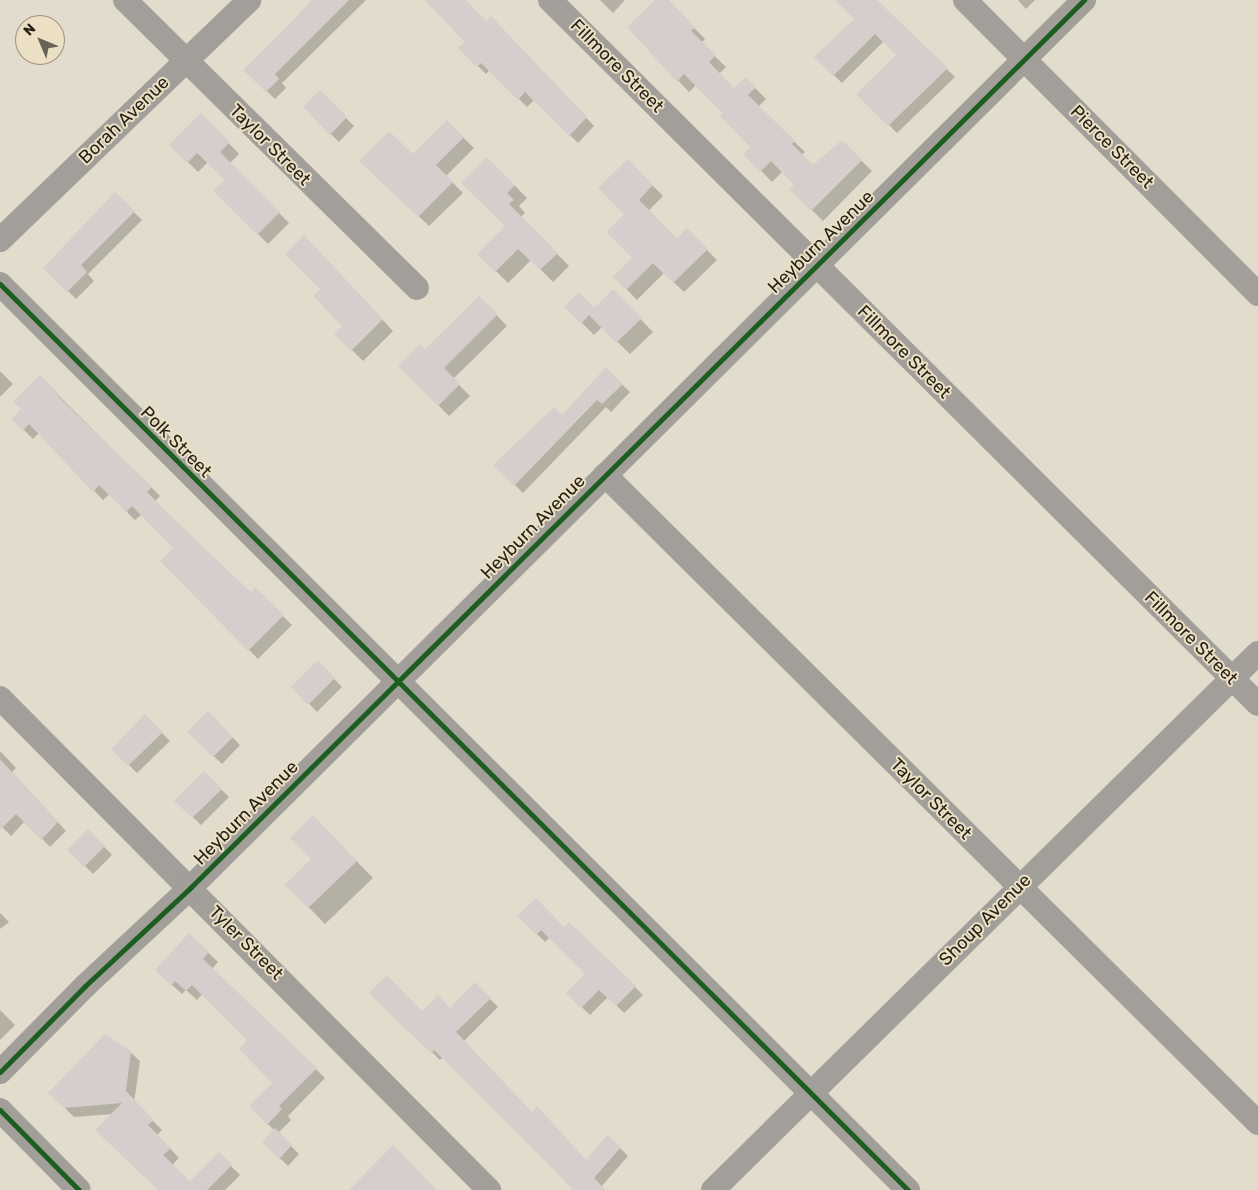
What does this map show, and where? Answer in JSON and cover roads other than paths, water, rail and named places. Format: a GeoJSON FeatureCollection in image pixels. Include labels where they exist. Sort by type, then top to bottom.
{"type":"FeatureCollection","features":[{"type":"Feature","properties":{"kind":"street","name":"Taylor Street"},"geometry":{"type":"LineString","coordinates":[[126,0],[416,288]]}},
{"type":"Feature","properties":{"kind":"street","name":"Borah Avenue"},"geometry":{"type":"LineString","coordinates":[[0,240],[249,0]]}},
{"type":"Feature","properties":{"kind":"street","name":"Fillmore Street"},"geometry":{"type":"LineString","coordinates":[[550,0],[1258,704]]}},
{"type":"Feature","properties":{"kind":"street","name":"Pierce Street"},"geometry":{"type":"LineString","coordinates":[[965,0],[1258,294]]}},
{"type":"Feature","properties":{"kind":"street","name":"Heyburn Avenue"},"geometry":{"type":"LineString","coordinates":[[0,1072],[84,986],[191,887],[816,265],[1026,60],[1084,0]]}},
{"type":"Feature","properties":{"kind":"street","name":"Polk Street"},"geometry":{"type":"LineString","coordinates":[[0,284],[396,682],[908,1190]]}},
{"type":"Feature","properties":{"kind":"street","name":"Taylor Street"},"geometry":{"type":"LineString","coordinates":[[605,475],[1258,1123]]}},
{"type":"Feature","properties":{"kind":"street","name":"Shoup Avenue"},"geometry":{"type":"LineString","coordinates":[[713,1190],[1019,886],[1258,653]]}},
{"type":"Feature","properties":{"kind":"street","name":"Tyler Street"},"geometry":{"type":"LineString","coordinates":[[0,698],[191,887],[489,1190]]}},
{"type":"Feature","properties":{"kind":"street"},"geometry":{"type":"LineString","coordinates":[[0,1110],[79,1190]]}}]}
